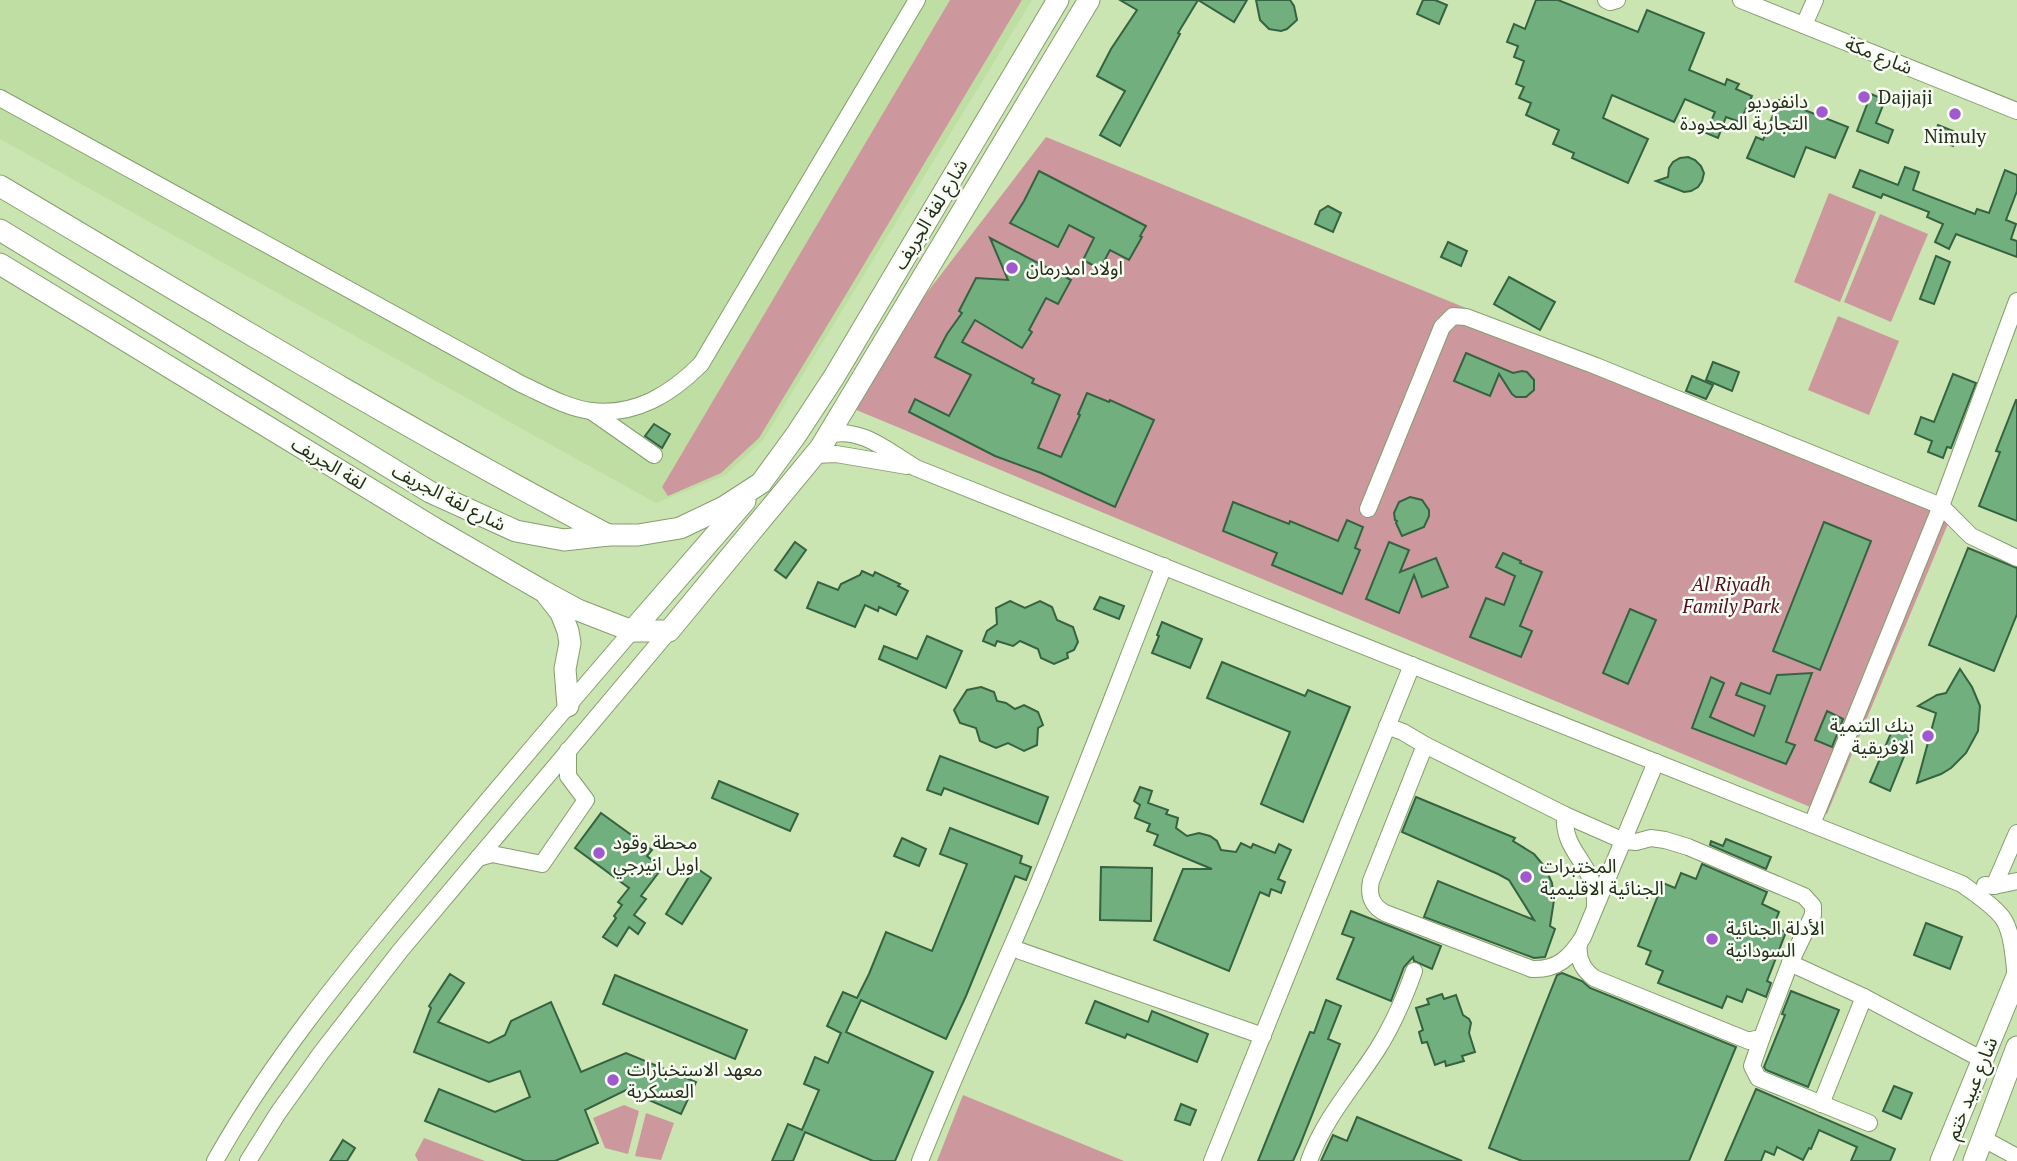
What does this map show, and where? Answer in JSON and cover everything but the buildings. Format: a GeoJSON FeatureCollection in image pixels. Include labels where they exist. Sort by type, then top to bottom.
{"type":"FeatureCollection","features":[{"type":"Feature","properties":{"kind":"main road","name":"شارع لفة الجريف"},"geometry":{"type":"LineString","coordinates":[[0,230],[430,492],[516,531],[564,540],[638,535],[680,528],[724,507],[761,483],[796,435],[834,377],[1058,0]]}},
{"type":"Feature","properties":{"kind":"main road","name":"شارع لفة الجريف"},"geometry":{"type":"LineString","coordinates":[[669,631],[815,455],[1089,0]]}},
{"type":"Feature","properties":{"kind":"main road"},"geometry":{"type":"LineString","coordinates":[[0,186],[404,424],[608,535]]}},
{"type":"Feature","properties":{"kind":"main road","name":"لفة الجريف"},"geometry":{"type":"LineString","coordinates":[[0,264],[434,528],[543,591],[578,610],[632,631],[669,631]]}},
{"type":"Feature","properties":{"kind":"main road"},"geometry":{"type":"LineString","coordinates":[[632,631],[761,483]]}},
{"type":"Feature","properties":{"kind":"main road"},"geometry":{"type":"LineString","coordinates":[[543,591],[561,613],[568,631],[570,643],[565,669],[568,706]]}},
{"type":"Feature","properties":{"kind":"main road","name":"شارع عبيد ختم"},"geometry":{"type":"LineString","coordinates":[[1941,1161],[2016,978]]}},
{"type":"Feature","properties":{"kind":"main road","name":"شارع عبيد ختم"},"geometry":{"type":"LineString","coordinates":[[1974,1161],[2017,1047]]}},
{"type":"Feature","properties":{"kind":"street"},"geometry":{"type":"LineString","coordinates":[[591,411],[631,409],[651,402],[685,380],[701,364],[917,0]]}},
{"type":"Feature","properties":{"kind":"street"},"geometry":{"type":"LineString","coordinates":[[1606,0],[1617,0]]}},
{"type":"Feature","properties":{"kind":"street","name":"شارع مكة"},"geometry":{"type":"LineString","coordinates":[[1741,0],[2017,111]]}},
{"type":"Feature","properties":{"kind":"street"},"geometry":{"type":"LineString","coordinates":[[1804,25],[1815,0]]}},
{"type":"Feature","properties":{"kind":"street"},"geometry":{"type":"LineString","coordinates":[[0,98],[509,378],[558,400],[591,411],[654,455]]}},
{"type":"Feature","properties":{"kind":"street"},"geometry":{"type":"LineString","coordinates":[[1812,824],[1941,506],[2017,301]]}},
{"type":"Feature","properties":{"kind":"street"},"geometry":{"type":"LineString","coordinates":[[1368,509],[1442,327],[1453,316],[1466,317],[1597,366],[1941,506],[1971,536],[2017,558]]}},
{"type":"Feature","properties":{"kind":"street"},"geometry":{"type":"LineString","coordinates":[[828,435],[853,432],[865,436],[916,468],[1962,884],[2004,920],[2012,944],[2016,978]]}},
{"type":"Feature","properties":{"kind":"street"},"geometry":{"type":"LineString","coordinates":[[815,455],[836,454],[916,468]]}},
{"type":"Feature","properties":{"kind":"street"},"geometry":{"type":"LineString","coordinates":[[920,1161],[947,1091],[1012,948],[1069,812],[1086,762],[1164,566]]}},
{"type":"Feature","properties":{"kind":"street"},"geometry":{"type":"LineString","coordinates":[[215,1161],[254,1096],[375,934],[632,631]]}},
{"type":"Feature","properties":{"kind":"street"},"geometry":{"type":"LineString","coordinates":[[248,1161],[278,1113],[361,1000],[669,631]]}},
{"type":"Feature","properties":{"kind":"street"},"geometry":{"type":"LineString","coordinates":[[1212,1161],[1412,665]]}},
{"type":"Feature","properties":{"kind":"street"},"geometry":{"type":"LineString","coordinates":[[1387,726],[1565,815],[1624,841],[1636,842],[1651,838],[1688,847],[1808,898],[1813,906],[1813,915],[1790,963],[1753,1061],[1755,1075],[1869,1123]]}},
{"type":"Feature","properties":{"kind":"street"},"geometry":{"type":"LineString","coordinates":[[1425,745],[1371,881],[1370,897],[1385,913],[1532,969],[1553,968],[1578,944],[1656,762]]}},
{"type":"Feature","properties":{"kind":"street"},"geometry":{"type":"LineString","coordinates":[[478,858],[492,855],[542,864],[586,800],[568,776],[568,750]]}},
{"type":"Feature","properties":{"kind":"street"},"geometry":{"type":"LineString","coordinates":[[1565,815],[1568,842],[1589,871],[1593,883],[1595,909]]}},
{"type":"Feature","properties":{"kind":"street"},"geometry":{"type":"LineString","coordinates":[[1994,886],[2017,833]]}},
{"type":"Feature","properties":{"kind":"street"},"geometry":{"type":"LineString","coordinates":[[1962,884],[1994,886],[2017,881]]}},
{"type":"Feature","properties":{"kind":"street"},"geometry":{"type":"LineString","coordinates":[[1578,944],[1580,963],[1594,978],[1749,1041],[1762,1037]]}},
{"type":"Feature","properties":{"kind":"street"},"geometry":{"type":"LineString","coordinates":[[1012,948],[1263,1037]]}},
{"type":"Feature","properties":{"kind":"street"},"geometry":{"type":"LineString","coordinates":[[1790,963],[1864,997],[1983,1060]]}},
{"type":"Feature","properties":{"kind":"street"},"geometry":{"type":"LineString","coordinates":[[1309,1161],[1329,1118],[1388,1032],[1414,971]]}},
{"type":"Feature","properties":{"kind":"street"},"geometry":{"type":"LineString","coordinates":[[1821,1104],[1864,997]]}},
{"type":"Feature","properties":{"kind":"street"},"geometry":{"type":"LineString","coordinates":[[254,1096],[278,1113]]}},
{"type":"Feature","properties":{"kind":"street"},"geometry":{"type":"LineString","coordinates":[[1982,1138],[2017,1157]]}},
{"type":"Feature","properties":{"kind":"shaded area"},"geometry":{"type":"Polygon","coordinates":[[[0,0],[950,0],[662,487],[668,496],[850,288],[1022,0],[1032,0],[763,440],[726,475],[656,503],[0,139],[0,0]]]}},
{"type":"Feature","properties":{"kind":"green space"},"geometry":{"type":"Polygon","coordinates":[[[950,0],[1022,0],[759,438],[721,473],[668,496],[662,487],[950,0]]]}},
{"type":"Feature","properties":{"kind":"green space","name":"Al Riyadh Family Park"},"geometry":{"type":"Polygon","coordinates":[[[1046,137],[1955,507],[1827,814],[842,404],[1046,137]]]}},
{"type":"Feature","properties":{"kind":"green space"},"geometry":{"type":"Polygon","coordinates":[[[1829,193],[1876,212],[1840,302],[1794,282],[1829,193]]]}},
{"type":"Feature","properties":{"kind":"green space"},"geometry":{"type":"Polygon","coordinates":[[[1880,214],[1928,234],[1891,322],[1844,302],[1880,214]]]}},
{"type":"Feature","properties":{"kind":"green space"},"geometry":{"type":"Polygon","coordinates":[[[1838,316],[1899,341],[1869,415],[1808,390],[1838,316]]]}},
{"type":"Feature","properties":{"kind":"green space"},"geometry":{"type":"Polygon","coordinates":[[[963,1095],[1124,1161],[937,1161],[963,1095]]]}},
{"type":"Feature","properties":{"kind":"green space"},"geometry":{"type":"Polygon","coordinates":[[[624,1105],[639,1111],[628,1154],[605,1148],[593,1118],[624,1105]]]}},
{"type":"Feature","properties":{"kind":"green space"},"geometry":{"type":"Polygon","coordinates":[[[646,1113],[674,1123],[661,1160],[635,1156],[646,1113]]]}},
{"type":"Feature","properties":{"kind":"green space"},"geometry":{"type":"Polygon","coordinates":[[[424,1138],[485,1161],[418,1161],[415,1155],[424,1138]]]}},
{"type":"Feature","properties":{"kind":"place","name":"Dajjaji"},"geometry":{"type":"Point","coordinates":[1864,97]}},
{"type":"Feature","properties":{"kind":"place","name":"دانفوديو التجارية المحدودة"},"geometry":{"type":"Point","coordinates":[1822,112]}},
{"type":"Feature","properties":{"kind":"place","name":"Nimuly"},"geometry":{"type":"Point","coordinates":[1955,114]}},
{"type":"Feature","properties":{"kind":"place","name":"اولاد امدرمان"},"geometry":{"type":"Point","coordinates":[1012,268]}},
{"type":"Feature","properties":{"kind":"place","name":"بنك التنمية الافريقية"},"geometry":{"type":"Point","coordinates":[1928,736]}},
{"type":"Feature","properties":{"kind":"place","name":"محطة وقود اويل انيرجي"},"geometry":{"type":"Point","coordinates":[599,853]}},
{"type":"Feature","properties":{"kind":"place","name":"المختبرات الجنائية الاقليمية"},"geometry":{"type":"Point","coordinates":[1526,877]}},
{"type":"Feature","properties":{"kind":"place","name":"الأدلة الجنائية السودانية"},"geometry":{"type":"Point","coordinates":[1712,939]}},
{"type":"Feature","properties":{"kind":"place","name":"معهد الاستخبارات العسكرية"},"geometry":{"type":"Point","coordinates":[613,1080]}}]}
